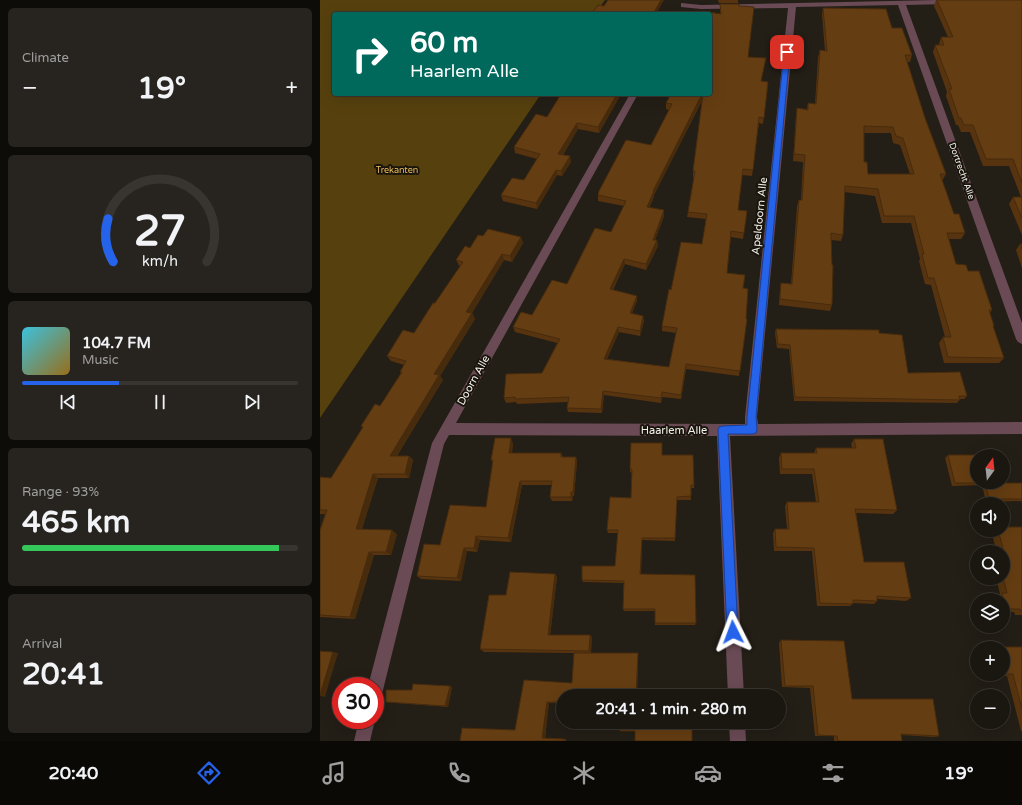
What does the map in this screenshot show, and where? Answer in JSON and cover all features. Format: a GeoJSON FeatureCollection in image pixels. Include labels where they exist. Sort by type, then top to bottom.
{"type":"FeatureCollection","features":[{"type":"Feature","properties":{"kind":"street"},"geometry":{"type":"LineString","coordinates":[[679,12],[685,3],[701,7],[962,2]]}},
{"type":"Feature","properties":{"kind":"street","name":"Dortrecht Alle"},"geometry":{"type":"LineString","coordinates":[[901,3],[1022,339]]}},
{"type":"Feature","properties":{"kind":"street","name":"Apeldoorn Alle"},"geometry":{"type":"LineString","coordinates":[[752,430],[751,417],[792,5]]}},
{"type":"Feature","properties":{"kind":"street","name":"Doorn Alle"},"geometry":{"type":"LineString","coordinates":[[378,677],[438,443],[633,96]]}},
{"type":"Feature","properties":{"kind":"street","name":"Haarlem Alle"},"geometry":{"type":"LineString","coordinates":[[445,429],[752,430],[1022,428]]}},
{"type":"Feature","properties":{"kind":"street"},"geometry":{"type":"LineString","coordinates":[[723,430],[736,689]]}},
{"type":"Feature","properties":{"kind":"street"},"geometry":{"type":"LineString","coordinates":[[362,741],[365,729]]}},
{"type":"Feature","properties":{"kind":"street"},"geometry":{"type":"LineString","coordinates":[[737,729],[738,741]]}},
{"type":"Feature","properties":{"kind":"green space","name":"Trekanten"},"geometry":{"type":"Polygon","coordinates":[[[320,0],[605,0],[596,12],[332,12],[332,96],[540,96],[320,418],[320,0]]]}},
{"type":"Feature","properties":{"kind":"building"},"geometry":{"type":"Polygon","coordinates":[[[608,0],[661,0],[654,12],[593,12],[598,5],[604,6],[608,0]]]}},
{"type":"Feature","properties":{"kind":"building"},"geometry":{"type":"Polygon","coordinates":[[[937,0],[1022,0],[1022,183],[1013,159],[986,159],[973,125],[964,125],[961,118],[959,118],[949,89],[952,89],[935,45],[944,45],[941,37],[953,37],[937,0]]]}},
{"type":"Feature","properties":{"kind":"building"},"geometry":{"type":"Polygon","coordinates":[[[720,4],[739,4],[739,6],[754,7],[748,57],[766,58],[761,81],[768,82],[764,118],[759,117],[753,170],[743,169],[738,210],[747,211],[744,233],[731,231],[727,273],[745,275],[743,288],[748,289],[747,319],[740,371],[686,364],[681,395],[662,392],[661,398],[603,391],[601,409],[567,408],[569,397],[504,398],[506,374],[542,373],[560,339],[513,327],[521,312],[532,315],[552,280],[567,284],[595,228],[611,232],[626,201],[598,195],[626,140],[651,145],[672,104],[666,103],[670,96],[701,96],[653,191],[647,207],[664,210],[653,240],[657,240],[646,264],[624,259],[610,289],[637,296],[630,313],[643,316],[640,331],[618,327],[604,359],[669,367],[677,328],[662,326],[669,289],[671,290],[681,242],[702,244],[707,214],[688,212],[695,171],[693,171],[703,96],[712,96],[712,13],[721,14],[720,4]]]}},
{"type":"Feature","properties":{"kind":"building"},"geometry":{"type":"Polygon","coordinates":[[[823,8],[886,9],[892,28],[902,28],[912,55],[905,55],[925,118],[946,174],[940,174],[954,214],[959,214],[965,233],[947,233],[956,264],[966,265],[968,271],[979,271],[992,310],[989,310],[993,326],[1004,358],[948,357],[943,337],[951,337],[934,278],[928,278],[922,254],[924,254],[914,216],[884,216],[878,189],[845,186],[843,235],[831,233],[833,265],[832,305],[780,299],[781,283],[792,284],[799,200],[802,200],[805,155],[794,154],[797,108],[808,110],[808,103],[816,104],[820,50],[827,51],[823,8]],[[864,126],[864,162],[867,162],[868,174],[914,174],[903,138],[896,136],[893,127],[864,126]]]}},
{"type":"Feature","properties":{"kind":"building"},"geometry":{"type":"Polygon","coordinates":[[[560,96],[616,96],[598,127],[577,123],[558,154],[570,156],[561,171],[556,170],[536,203],[501,195],[512,178],[524,180],[540,154],[514,147],[536,114],[547,117],[560,96]]]}},
{"type":"Feature","properties":{"kind":"building"},"geometry":{"type":"Polygon","coordinates":[[[1013,197],[1022,197],[1022,218],[1013,197]]]}},
{"type":"Feature","properties":{"kind":"building"},"geometry":{"type":"Polygon","coordinates":[[[488,229],[521,237],[510,256],[502,254],[466,312],[472,313],[434,374],[439,375],[390,456],[409,456],[405,474],[373,474],[356,529],[392,530],[386,552],[369,552],[350,617],[320,615],[320,530],[327,510],[320,510],[320,477],[331,478],[363,427],[361,426],[375,404],[380,406],[402,372],[400,372],[406,361],[387,356],[403,330],[414,333],[433,303],[435,303],[463,262],[456,260],[465,246],[470,248],[478,235],[483,236],[488,229]]]}},
{"type":"Feature","properties":{"kind":"building"},"geometry":{"type":"Polygon","coordinates":[[[776,329],[879,330],[879,333],[902,335],[908,373],[960,372],[967,396],[959,396],[960,400],[795,397],[790,345],[778,344],[776,329]]]}},
{"type":"Feature","properties":{"kind":"building"},"geometry":{"type":"Polygon","coordinates":[[[495,438],[511,438],[509,453],[561,453],[561,457],[576,457],[573,492],[571,492],[571,497],[550,497],[552,481],[520,481],[508,538],[476,536],[474,548],[464,548],[457,578],[417,576],[424,544],[440,545],[450,505],[486,507],[495,438]]]}},
{"type":"Feature","properties":{"kind":"building"},"geometry":{"type":"Polygon","coordinates":[[[854,439],[883,439],[897,510],[855,509],[864,562],[904,562],[911,598],[877,596],[877,601],[853,600],[853,604],[820,603],[814,548],[776,547],[775,529],[789,529],[787,502],[819,502],[814,469],[782,469],[781,453],[817,453],[816,448],[856,448],[854,439]]]}},
{"type":"Feature","properties":{"kind":"building"},"geometry":{"type":"Polygon","coordinates":[[[631,443],[662,443],[662,455],[693,455],[694,485],[691,485],[691,496],[677,497],[675,538],[642,538],[640,574],[695,575],[696,623],[655,623],[655,609],[623,609],[624,581],[582,580],[582,566],[615,566],[618,530],[607,530],[610,497],[631,498],[631,443]]]}},
{"type":"Feature","properties":{"kind":"building"},"geometry":{"type":"Polygon","coordinates":[[[948,455],[970,455],[970,483],[955,483],[948,455]]]}},
{"type":"Feature","properties":{"kind":"building"},"geometry":{"type":"Polygon","coordinates":[[[1010,483],[1022,483],[1022,499],[1010,499],[1010,497],[988,497],[986,489],[1010,489],[1010,483]]]}},
{"type":"Feature","properties":{"kind":"building"},"geometry":{"type":"Polygon","coordinates":[[[1010,527],[1022,527],[1022,612],[1020,609],[1010,609],[1010,593],[1007,593],[1005,585],[1010,585],[1010,545],[1002,545],[1000,537],[1010,537],[1010,527]]]}},
{"type":"Feature","properties":{"kind":"building"},"geometry":{"type":"Polygon","coordinates":[[[510,572],[555,574],[548,635],[590,635],[589,651],[480,649],[489,595],[506,595],[510,572]]]}},
{"type":"Feature","properties":{"kind":"building"},"geometry":{"type":"Polygon","coordinates":[[[781,640],[844,641],[852,699],[933,699],[939,736],[901,734],[902,741],[838,741],[837,736],[818,735],[813,686],[785,686],[781,640]]]}},
{"type":"Feature","properties":{"kind":"building"},"geometry":{"type":"Polygon","coordinates":[[[1010,647],[1022,647],[1022,709],[1013,674],[1010,674],[1010,647]]]}},
{"type":"Feature","properties":{"kind":"building"},"geometry":{"type":"Polygon","coordinates":[[[320,651],[333,652],[320,695],[320,651]]]}},
{"type":"Feature","properties":{"kind":"building"},"geometry":{"type":"Polygon","coordinates":[[[574,653],[638,653],[636,689],[556,689],[556,702],[547,702],[542,738],[564,739],[564,741],[460,741],[462,728],[515,730],[524,680],[572,683],[574,653]]]}},
{"type":"Feature","properties":{"kind":"building"},"geometry":{"type":"Polygon","coordinates":[[[413,684],[450,686],[445,706],[386,702],[386,690],[412,690],[413,684]]]}},
{"type":"Feature","properties":{"kind":"building"},"geometry":{"type":"Polygon","coordinates":[[[620,729],[692,729],[692,741],[635,741],[635,731],[620,731],[620,729]]]}},
{"type":"Feature","properties":{"kind":"route"},"geometry":{"type":"LineString","coordinates":[[733,632],[723,430],[752,430],[751,417],[787,52]]}}]}
